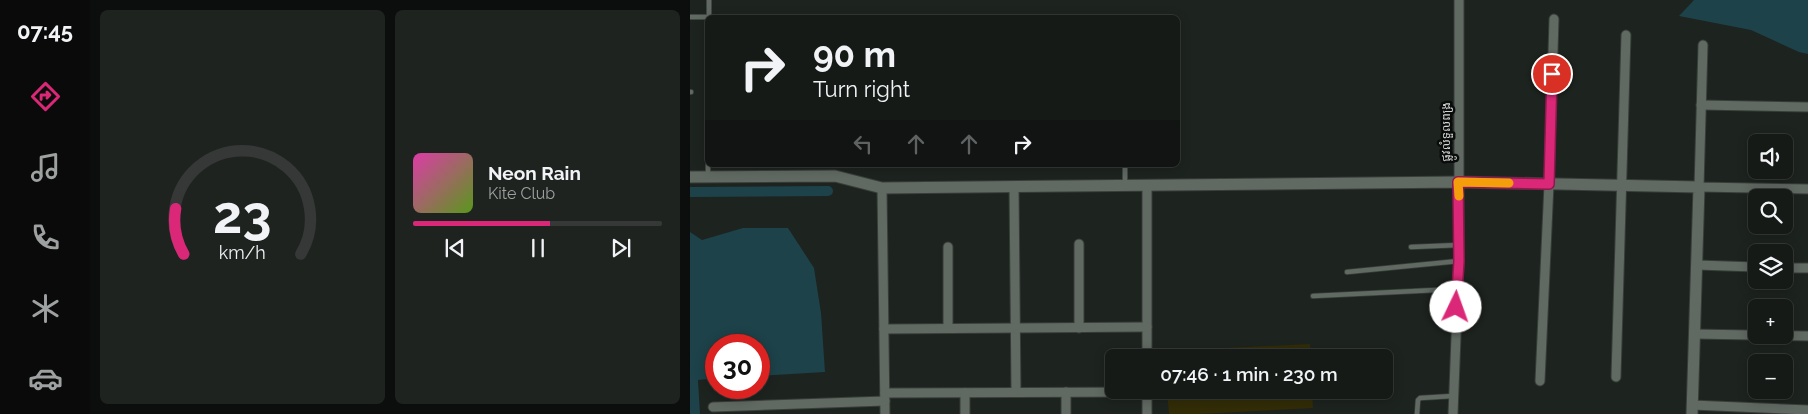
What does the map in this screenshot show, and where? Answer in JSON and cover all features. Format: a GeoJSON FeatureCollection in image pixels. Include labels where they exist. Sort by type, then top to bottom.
{"type":"FeatureCollection","features":[{"type":"Feature","properties":{"kind":"street","name":"ផ្លូវលំទួលពង្រ"},"geometry":{"type":"LineString","coordinates":[[1453,414],[1459,261],[1459,0]]}},
{"type":"Feature","properties":{"kind":"street"},"geometry":{"type":"LineString","coordinates":[[1540,381],[1554,19]]}},
{"type":"Feature","properties":{"kind":"street"},"geometry":{"type":"LineString","coordinates":[[1616,377],[1626,35]]}},
{"type":"Feature","properties":{"kind":"street"},"geometry":{"type":"LineString","coordinates":[[1703,45],[1692,410],[1808,410]]}},
{"type":"Feature","properties":{"kind":"street"},"geometry":{"type":"LineString","coordinates":[[1701,105],[1808,107]]}},
{"type":"Feature","properties":{"kind":"street"},"geometry":{"type":"LineString","coordinates":[[690,177],[835,176],[882,188],[1458,182],[1808,189]]}},
{"type":"Feature","properties":{"kind":"street"},"geometry":{"type":"LineString","coordinates":[[1146,185],[1147,349]]}},
{"type":"Feature","properties":{"kind":"street"},"geometry":{"type":"LineString","coordinates":[[1014,187],[1016,392]]}},
{"type":"Feature","properties":{"kind":"street"},"geometry":{"type":"LineString","coordinates":[[882,188],[885,414]]}},
{"type":"Feature","properties":{"kind":"street"},"geometry":{"type":"LineString","coordinates":[[1079,244],[1079,328]]}},
{"type":"Feature","properties":{"kind":"street"},"geometry":{"type":"LineString","coordinates":[[948,247],[948,328]]}},
{"type":"Feature","properties":{"kind":"street"},"geometry":{"type":"LineString","coordinates":[[1697,265],[1748,267]]}},
{"type":"Feature","properties":{"kind":"street"},"geometry":{"type":"LineString","coordinates":[[1793,268],[1808,268]]}},
{"type":"Feature","properties":{"kind":"street"},"geometry":{"type":"LineString","coordinates":[[884,329],[1146,327]]}},
{"type":"Feature","properties":{"kind":"street"},"geometry":{"type":"LineString","coordinates":[[1694,334],[1808,336]]}},
{"type":"Feature","properties":{"kind":"street"},"geometry":{"type":"LineString","coordinates":[[1066,392],[1066,414]]}},
{"type":"Feature","properties":{"kind":"street"},"geometry":{"type":"LineString","coordinates":[[713,407],[965,393],[1105,392]]}},
{"type":"Feature","properties":{"kind":"street"},"geometry":{"type":"LineString","coordinates":[[965,393],[965,414]]}},
{"type":"Feature","properties":{"kind":"street"},"geometry":{"type":"LineString","coordinates":[[1147,399],[1147,414]]}},
{"type":"Feature","properties":{"kind":"lane"},"geometry":{"type":"LineString","coordinates":[[709,0],[709,15]]}},
{"type":"Feature","properties":{"kind":"lane"},"geometry":{"type":"LineString","coordinates":[[690,17],[705,17]]}},
{"type":"Feature","properties":{"kind":"lane"},"geometry":{"type":"LineString","coordinates":[[708,167],[708,177]]}},
{"type":"Feature","properties":{"kind":"lane"},"geometry":{"type":"LineString","coordinates":[[1125,167],[1125,185]]}},
{"type":"Feature","properties":{"kind":"lane"},"geometry":{"type":"LineString","coordinates":[[1411,247],[1459,245]]}},
{"type":"Feature","properties":{"kind":"lane"},"geometry":{"type":"LineString","coordinates":[[1347,272],[1459,261]]}},
{"type":"Feature","properties":{"kind":"lane"},"geometry":{"type":"LineString","coordinates":[[1313,296],[1457,289]]}},
{"type":"Feature","properties":{"kind":"lane"},"geometry":{"type":"LineString","coordinates":[[1417,414],[1418,400],[1420,398],[1453,396]]}},
{"type":"Feature","properties":{"kind":"shaded area"},"geometry":{"type":"Polygon","coordinates":[[[1310,344],[1310,349],[1206,349],[1310,344]]]}},
{"type":"Feature","properties":{"kind":"shaded area"},"geometry":{"type":"Polygon","coordinates":[[[1168,399],[1312,399],[1313,408],[1169,414],[1168,399]]]}},
{"type":"Feature","properties":{"kind":"water"},"geometry":{"type":"Polygon","coordinates":[[[1694,0],[1808,0],[1808,54],[1799,52],[1751,30],[1679,16],[1694,0]]]}},
{"type":"Feature","properties":{"kind":"water"},"geometry":{"type":"Polygon","coordinates":[[[743,228],[788,228],[814,268],[821,313],[825,372],[770,375],[770,334],[705,334],[705,379],[698,380],[700,414],[690,414],[690,232],[702,240],[743,228]]]}},
{"type":"Feature","properties":{"kind":"waterway"},"geometry":{"type":"LineString","coordinates":[[690,192],[828,191]]}},
{"type":"Feature","properties":{"kind":"slow traffic"},"geometry":{"type":"LineString","coordinates":[[1459,196],[1458,182],[1509,183]]}},
{"type":"Feature","properties":{"kind":"route"},"geometry":{"type":"LineString","coordinates":[[1456,307],[1459,261],[1458,182],[1549,184],[1552,74]]}}]}
